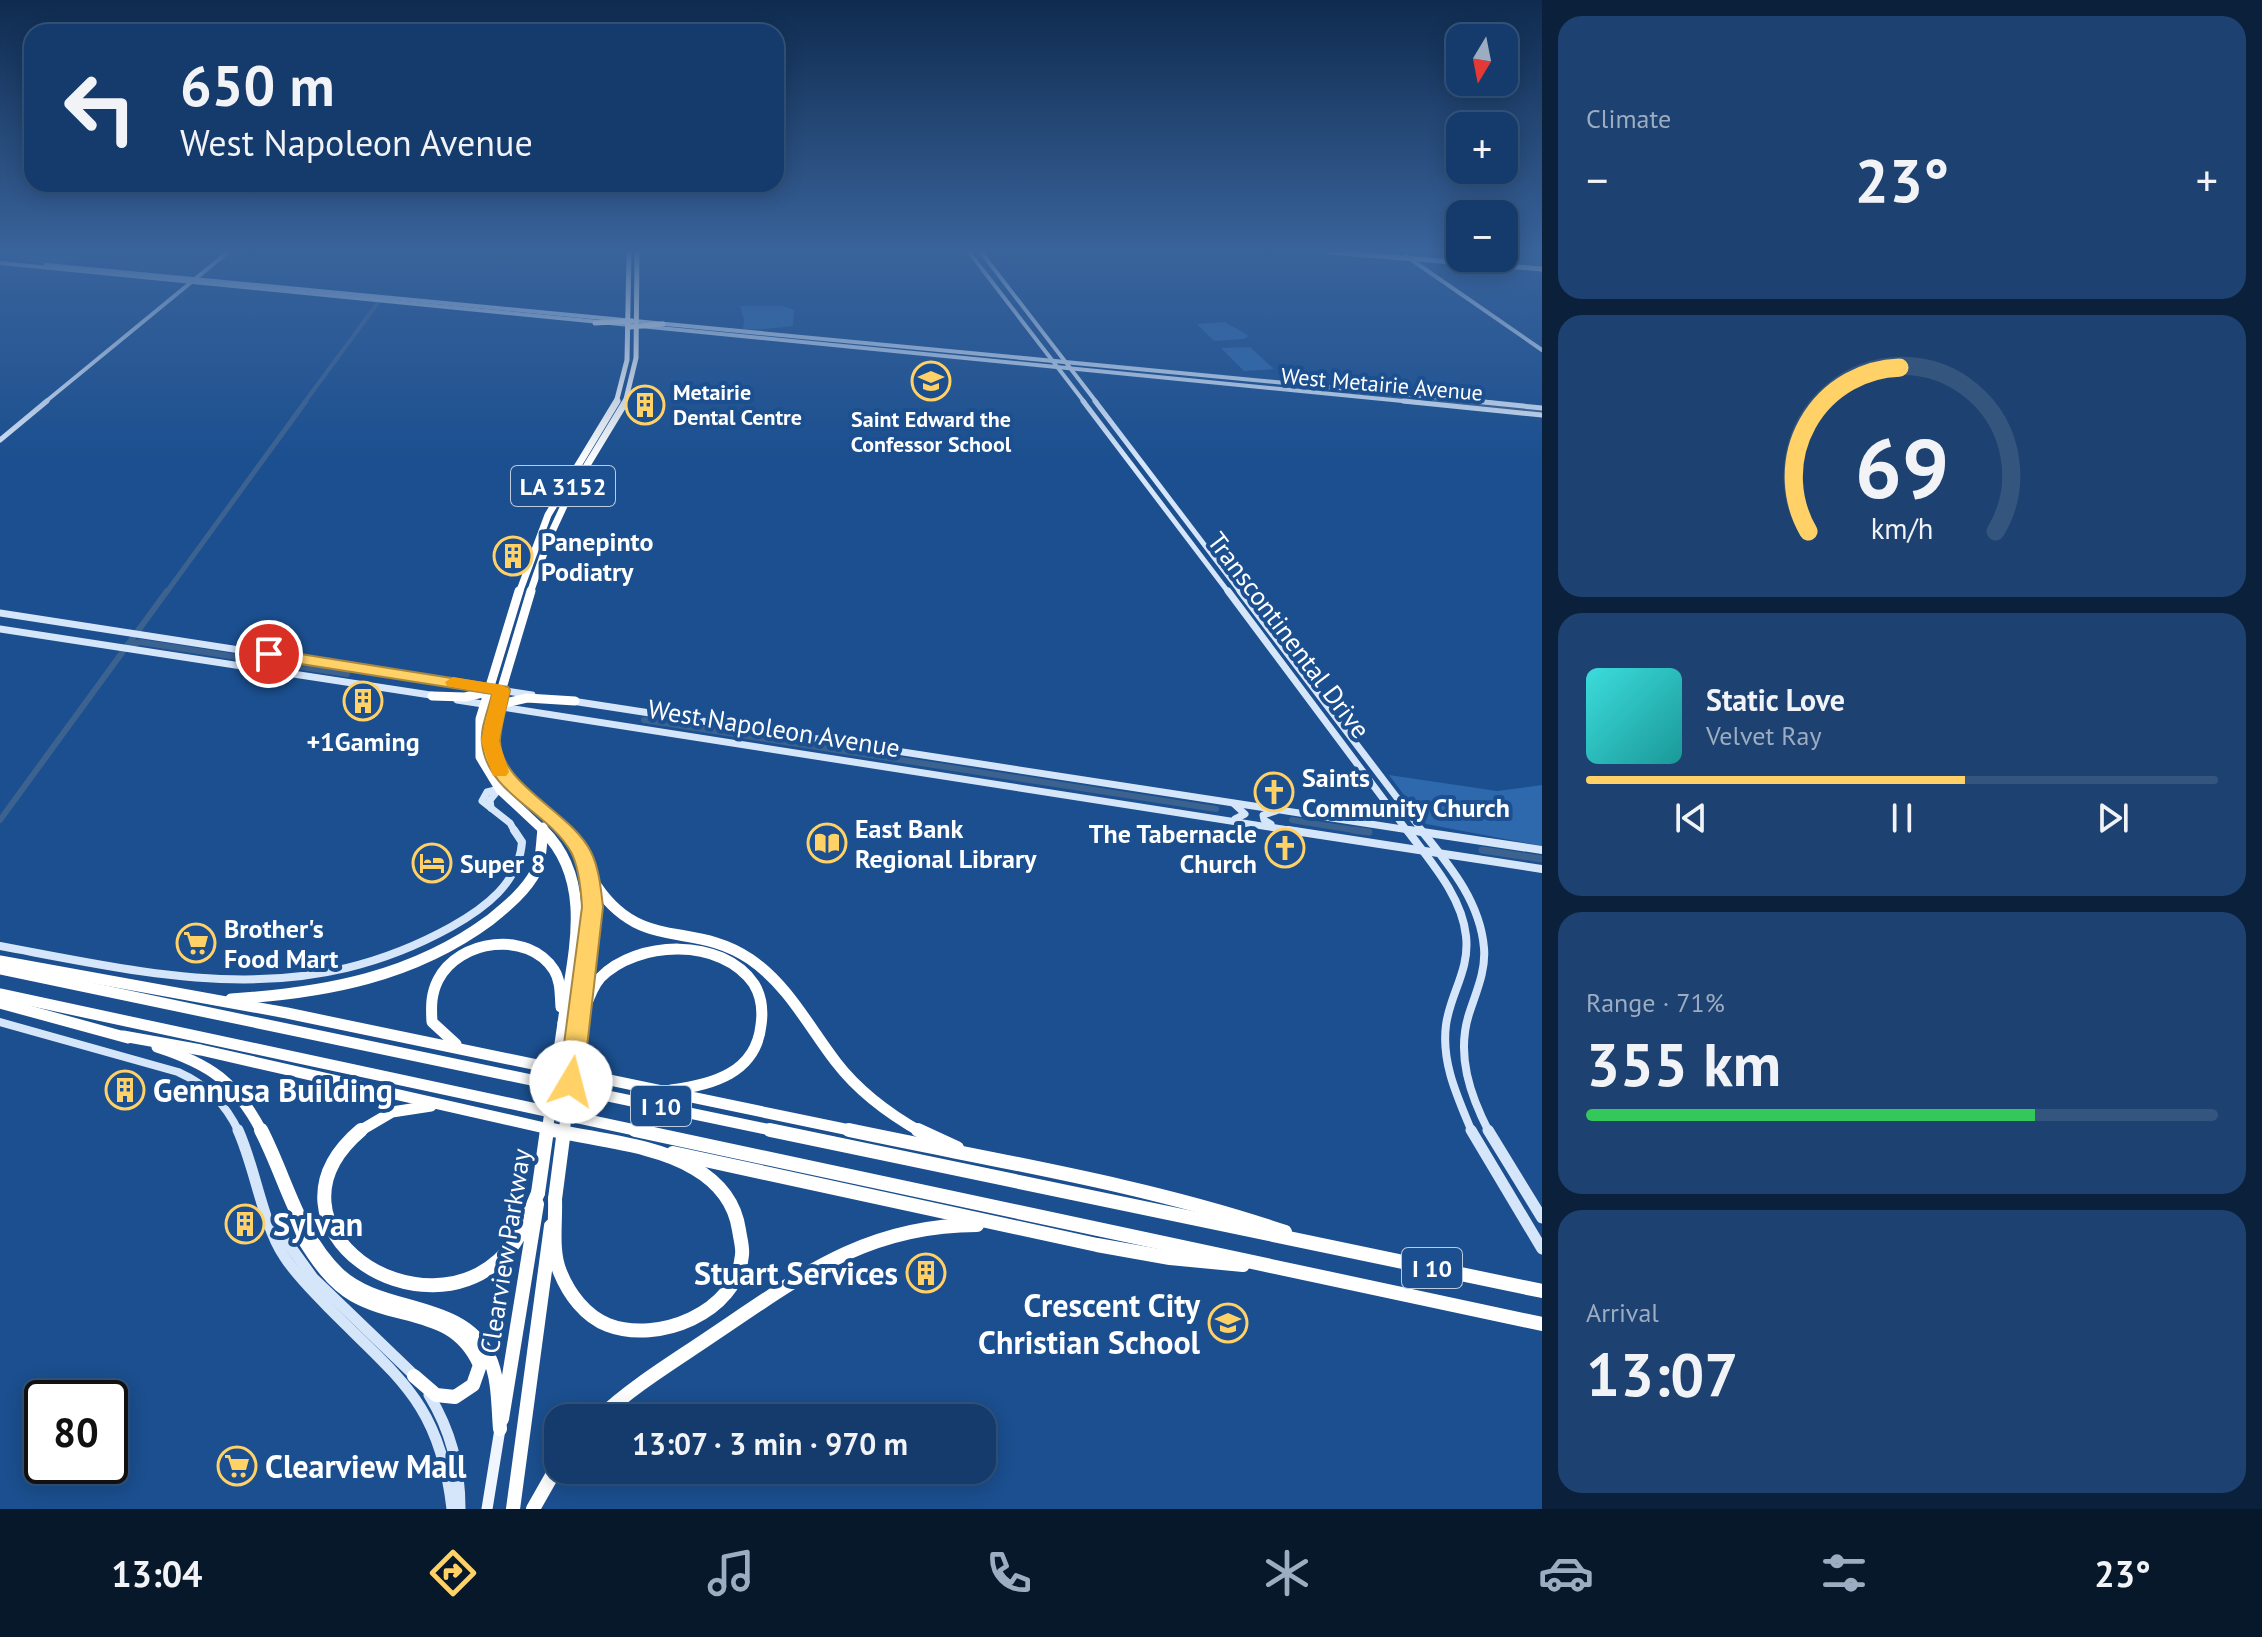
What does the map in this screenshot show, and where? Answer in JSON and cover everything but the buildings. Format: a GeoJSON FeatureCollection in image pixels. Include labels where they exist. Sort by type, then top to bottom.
{"type":"FeatureCollection","features":[{"type":"Feature","properties":{"kind":"highway"},"geometry":{"type":"LineString","coordinates":[[617,322],[663,324]]}},
{"type":"Feature","properties":{"kind":"highway","name":"Clearview Parkway"},"geometry":{"type":"LineString","coordinates":[[500,1429],[518,1329],[563,1023],[575,928],[575,891],[562,853],[543,827],[500,781],[484,770],[479,759],[477,739],[491,707],[539,537],[557,497],[605,424],[624,379],[626,341],[631,324]]}},
{"type":"Feature","properties":{"kind":"highway","name":"Clearview Parkway"},"geometry":{"type":"LineString","coordinates":[[496,688],[564,504],[606,437],[630,389],[634,348],[631,324]]}},
{"type":"Feature","properties":{"kind":"highway"},"geometry":{"type":"LineString","coordinates":[[626,341],[634,348]]}},
{"type":"Feature","properties":{"kind":"highway"},"geometry":{"type":"LineString","coordinates":[[605,424],[602,435],[606,437]]}},
{"type":"Feature","properties":{"kind":"highway"},"geometry":{"type":"LineString","coordinates":[[593,455],[599,440],[594,440]]}},
{"type":"Feature","properties":{"kind":"highway"},"geometry":{"type":"LineString","coordinates":[[539,537],[543,539],[542,547],[547,548]]}},
{"type":"Feature","properties":{"kind":"highway"},"geometry":{"type":"LineString","coordinates":[[536,548],[541,549],[540,557],[543,559]]}},
{"type":"Feature","properties":{"kind":"highway"},"geometry":{"type":"LineString","coordinates":[[432,696],[465,697],[496,688]]}},
{"type":"Feature","properties":{"kind":"highway"},"geometry":{"type":"LineString","coordinates":[[491,707],[519,698],[575,701]]}},
{"type":"Feature","properties":{"kind":"highway","name":"Clearview Parkway"},"geometry":{"type":"LineString","coordinates":[[491,707],[490,741],[503,786],[532,802],[566,831],[582,853],[593,897],[579,1024],[513,1509]]}},
{"type":"Feature","properties":{"kind":"highway"},"geometry":{"type":"LineString","coordinates":[[215,999],[281,997],[340,988],[408,967],[434,955],[488,922],[531,879],[541,853],[543,827]]}},
{"type":"Feature","properties":{"kind":"highway"},"geometry":{"type":"LineString","coordinates":[[589,876],[611,906],[630,920],[658,930],[715,942],[750,959],[785,992],[838,1065],[891,1116],[936,1140],[998,1161]]}},
{"type":"Feature","properties":{"kind":"highway"},"geometry":{"type":"LineString","coordinates":[[462,1049],[432,1022],[429,997],[439,975],[452,961],[471,950],[494,945],[521,947],[540,956],[553,968],[560,989],[563,1023]]}},
{"type":"Feature","properties":{"kind":"highway"},"geometry":{"type":"LineString","coordinates":[[579,1024],[599,979],[619,962],[637,954],[677,948],[714,956],[733,966],[753,985],[765,1015],[757,1047],[742,1067],[726,1078],[701,1087],[664,1091]]}},
{"type":"Feature","properties":{"kind":"highway"},"geometry":{"type":"LineString","coordinates":[[0,961],[215,999],[998,1161],[1198,1204],[1322,1245]]}},
{"type":"Feature","properties":{"kind":"highway","name":"I 10"},"geometry":{"type":"LineString","coordinates":[[0,969],[1542,1291]]}},
{"type":"Feature","properties":{"kind":"highway","name":"I 10"},"geometry":{"type":"LineString","coordinates":[[0,994],[1542,1324]]}},
{"type":"Feature","properties":{"kind":"highway"},"geometry":{"type":"LineString","coordinates":[[0,1003],[123,1036],[203,1064],[231,1084],[245,1100],[306,1232],[336,1272],[370,1296],[456,1321],[484,1349],[494,1373],[500,1429]]}},
{"type":"Feature","properties":{"kind":"highway"},"geometry":{"type":"LineString","coordinates":[[123,1036],[201,1050],[1044,1234],[1170,1258],[1280,1268]]}},
{"type":"Feature","properties":{"kind":"highway"},"geometry":{"type":"LineString","coordinates":[[454,1106],[416,1106],[393,1111],[369,1123],[345,1141],[326,1174],[325,1209],[328,1226],[343,1248],[366,1270],[392,1283],[419,1288],[444,1285],[476,1274],[507,1252],[521,1231],[538,1193]]}},
{"type":"Feature","properties":{"kind":"highway"},"geometry":{"type":"LineString","coordinates":[[555,1199],[558,1263],[573,1298],[596,1320],[609,1326],[659,1331],[676,1328],[707,1312],[723,1297],[739,1272],[741,1229],[722,1188],[694,1166],[650,1150]]}},
{"type":"Feature","properties":{"kind":"highway"},"geometry":{"type":"LineString","coordinates":[[284,1184],[282,1190],[303,1237],[333,1279],[352,1294],[382,1309],[424,1318],[454,1331],[469,1341],[480,1365],[474,1385],[464,1395],[452,1398],[438,1396],[414,1376]]}},
{"type":"Feature","properties":{"kind":"highway"},"geometry":{"type":"LineString","coordinates":[[614,1404],[772,1295],[834,1256],[872,1239],[896,1231],[965,1224],[1044,1234]]}},
{"type":"Feature","properties":{"kind":"highway"},"geometry":{"type":"LineString","coordinates":[[533,1509],[547,1484]]}},
{"type":"Feature","properties":{"kind":"main road"},"geometry":{"type":"LineString","coordinates":[[0,440],[143,322]]}},
{"type":"Feature","properties":{"kind":"main road","name":"Transcontinental Drive"},"geometry":{"type":"LineString","coordinates":[[1022,322],[1206,562],[1451,891],[1466,934],[1466,966],[1446,1023],[1445,1043],[1450,1079],[1472,1133],[1542,1249]]}},
{"type":"Feature","properties":{"kind":"main road","name":"Transcontinental Drive"},"geometry":{"type":"LineString","coordinates":[[1034,322],[1424,831],[1473,905],[1484,959],[1464,1034],[1468,1083],[1487,1130],[1542,1218]]}},
{"type":"Feature","properties":{"kind":"main road"},"geometry":{"type":"LineString","coordinates":[[1502,322],[1542,350]]}},
{"type":"Feature","properties":{"kind":"main road","name":"West Metairie Avenue"},"geometry":{"type":"LineString","coordinates":[[631,324],[673,331],[1042,361],[1067,367],[1224,378],[1542,408]]}},
{"type":"Feature","properties":{"kind":"main road","name":"West Metairie Avenue"},"geometry":{"type":"LineString","coordinates":[[663,324],[698,331],[1035,367],[1067,367]]}},
{"type":"Feature","properties":{"kind":"main road"},"geometry":{"type":"LineString","coordinates":[[673,331],[681,329],[677,326]]}},
{"type":"Feature","properties":{"kind":"main road"},"geometry":{"type":"LineString","coordinates":[[1035,367],[1049,365],[1042,361]]}},
{"type":"Feature","properties":{"kind":"main road","name":"West Metairie Avenue"},"geometry":{"type":"LineString","coordinates":[[1085,368],[1256,388],[1542,415]]}},
{"type":"Feature","properties":{"kind":"main road"},"geometry":{"type":"LineString","coordinates":[[1224,378],[1237,383],[1227,385]]}},
{"type":"Feature","properties":{"kind":"main road"},"geometry":{"type":"LineString","coordinates":[[1256,388],[1249,384],[1265,382]]}},
{"type":"Feature","properties":{"kind":"main road"},"geometry":{"type":"LineString","coordinates":[[1206,562],[1217,561]]}},
{"type":"Feature","properties":{"kind":"main road","name":"West Napoleon Avenue"},"geometry":{"type":"LineString","coordinates":[[0,613],[1542,850]]}},
{"type":"Feature","properties":{"kind":"main road","name":"West Napoleon Avenue"},"geometry":{"type":"LineString","coordinates":[[0,629],[1542,869]]}},
{"type":"Feature","properties":{"kind":"main road"},"geometry":{"type":"LineString","coordinates":[[348,683],[368,677],[360,668]]}},
{"type":"Feature","properties":{"kind":"main road"},"geometry":{"type":"LineString","coordinates":[[386,689],[380,684],[382,679],[405,675]]}},
{"type":"Feature","properties":{"kind":"main road"},"geometry":{"type":"LineString","coordinates":[[432,696],[451,689],[448,682]]}},
{"type":"Feature","properties":{"kind":"main road"},"geometry":{"type":"LineString","coordinates":[[596,722],[614,717],[609,707]]}},
{"type":"Feature","properties":{"kind":"main road"},"geometry":{"type":"LineString","coordinates":[[633,727],[627,724],[626,717],[643,712]]}},
{"type":"Feature","properties":{"kind":"main road"},"geometry":{"type":"LineString","coordinates":[[0,946],[249,983],[304,978],[364,965],[409,950],[451,928],[504,886],[517,868],[522,842],[510,823],[491,808],[490,800],[503,786]]}},
{"type":"Feature","properties":{"kind":"main road"},"geometry":{"type":"LineString","coordinates":[[1228,802],[1245,814],[1238,819],[1229,819]]}},
{"type":"Feature","properties":{"kind":"main road"},"geometry":{"type":"LineString","coordinates":[[1276,827],[1264,820],[1263,815],[1287,810]]}},
{"type":"Feature","properties":{"kind":"main road"},"geometry":{"type":"LineString","coordinates":[[0,1022],[172,1069],[196,1080],[217,1097],[227,1111],[278,1248],[324,1302],[408,1384],[424,1407],[439,1436],[452,1509]]}},
{"type":"Feature","properties":{"kind":"main road"},"geometry":{"type":"LineString","coordinates":[[268,1216],[313,1278],[414,1376],[447,1428],[457,1458],[460,1509]]}},
{"type":"Feature","properties":{"kind":"main road","name":"Clearview Parkway"},"geometry":{"type":"LineString","coordinates":[[487,1509],[500,1429]]}},
{"type":"Feature","properties":{"kind":"shaded area"},"geometry":{"type":"Polygon","coordinates":[[[744,322],[793,322],[793,326],[743,329],[744,322]]]}},
{"type":"Feature","properties":{"kind":"shaded area"},"geometry":{"type":"Polygon","coordinates":[[[1226,322],[1249,336],[1214,341],[1197,324],[1226,322]]]}},
{"type":"Feature","properties":{"kind":"shaded area"},"geometry":{"type":"Polygon","coordinates":[[[1250,347],[1274,369],[1244,371],[1221,348],[1250,347]]]}},
{"type":"Feature","properties":{"kind":"shaded area"},"geometry":{"type":"Polygon","coordinates":[[[1389,775],[1497,791],[1542,785],[1542,846],[1426,824],[1389,775]]]}},
{"type":"Feature","properties":{"kind":"waterway"},"geometry":{"type":"LineString","coordinates":[[304,403],[363,322]]}},
{"type":"Feature","properties":{"kind":"waterway"},"geometry":{"type":"LineString","coordinates":[[1346,393],[1407,399]]}},
{"type":"Feature","properties":{"kind":"waterway"},"geometry":{"type":"LineString","coordinates":[[166,593],[306,401]]}},
{"type":"Feature","properties":{"kind":"waterway"},"geometry":{"type":"LineString","coordinates":[[1450,403],[1434,402],[1542,412]]}},
{"type":"Feature","properties":{"kind":"waterway"},"geometry":{"type":"LineString","coordinates":[[0,820],[167,591]]}},
{"type":"Feature","properties":{"kind":"waterway"},"geometry":{"type":"LineString","coordinates":[[128,645],[140,642],[347,674]]}},
{"type":"Feature","properties":{"kind":"waterway"},"geometry":{"type":"LineString","coordinates":[[644,720],[1216,809]]}},
{"type":"Feature","properties":{"kind":"waterway"},"geometry":{"type":"LineString","coordinates":[[1292,820],[1356,830]]}},
{"type":"Feature","properties":{"kind":"waterway"},"geometry":{"type":"LineString","coordinates":[[1356,830],[1369,832]]}},
{"type":"Feature","properties":{"kind":"waterway"},"geometry":{"type":"LineString","coordinates":[[1356,830],[1366,832]]}},
{"type":"Feature","properties":{"kind":"waterway"},"geometry":{"type":"LineString","coordinates":[[1482,850],[1542,859]]}},
{"type":"Feature","properties":{"kind":"slow traffic"},"geometry":{"type":"LineString","coordinates":[[453,682],[502,690],[490,741],[500,772]]}},
{"type":"Feature","properties":{"kind":"place","name":"Saint Edward the Confessor School"},"geometry":{"type":"Point","coordinates":[931,381]}},
{"type":"Feature","properties":{"kind":"place","name":"Metairie Dental Centre"},"geometry":{"type":"Point","coordinates":[645,405]}},
{"type":"Feature","properties":{"kind":"place","name":"Panepinto Podiatry"},"geometry":{"type":"Point","coordinates":[513,556]}},
{"type":"Feature","properties":{"kind":"place","name":"+1Gaming"},"geometry":{"type":"Point","coordinates":[363,701]}},
{"type":"Feature","properties":{"kind":"place","name":"Saints Community Church"},"geometry":{"type":"Point","coordinates":[1274,792]}},
{"type":"Feature","properties":{"kind":"place","name":"East Bank Regional Library"},"geometry":{"type":"Point","coordinates":[827,843]}},
{"type":"Feature","properties":{"kind":"place","name":"The Tabernacle Church"},"geometry":{"type":"Point","coordinates":[1285,848]}},
{"type":"Feature","properties":{"kind":"place","name":"Super 8"},"geometry":{"type":"Point","coordinates":[432,863]}},
{"type":"Feature","properties":{"kind":"place","name":"Brother's Food Mart"},"geometry":{"type":"Point","coordinates":[196,943]}},
{"type":"Feature","properties":{"kind":"place","name":"Gennusa Building"},"geometry":{"type":"Point","coordinates":[125,1090]}},
{"type":"Feature","properties":{"kind":"place","name":"Sylvan"},"geometry":{"type":"Point","coordinates":[245,1224]}},
{"type":"Feature","properties":{"kind":"place","name":"Stuart Services"},"geometry":{"type":"Point","coordinates":[926,1273]}},
{"type":"Feature","properties":{"kind":"place","name":"Crescent City Christian School"},"geometry":{"type":"Point","coordinates":[1228,1323]}},
{"type":"Feature","properties":{"kind":"place","name":"Clearview Mall"},"geometry":{"type":"Point","coordinates":[237,1466]}},
{"type":"Feature","properties":{"kind":"route"},"geometry":{"type":"LineString","coordinates":[[269,654],[502,690],[490,741],[500,773],[566,831],[582,853],[593,897],[571,1082]]}}]}
